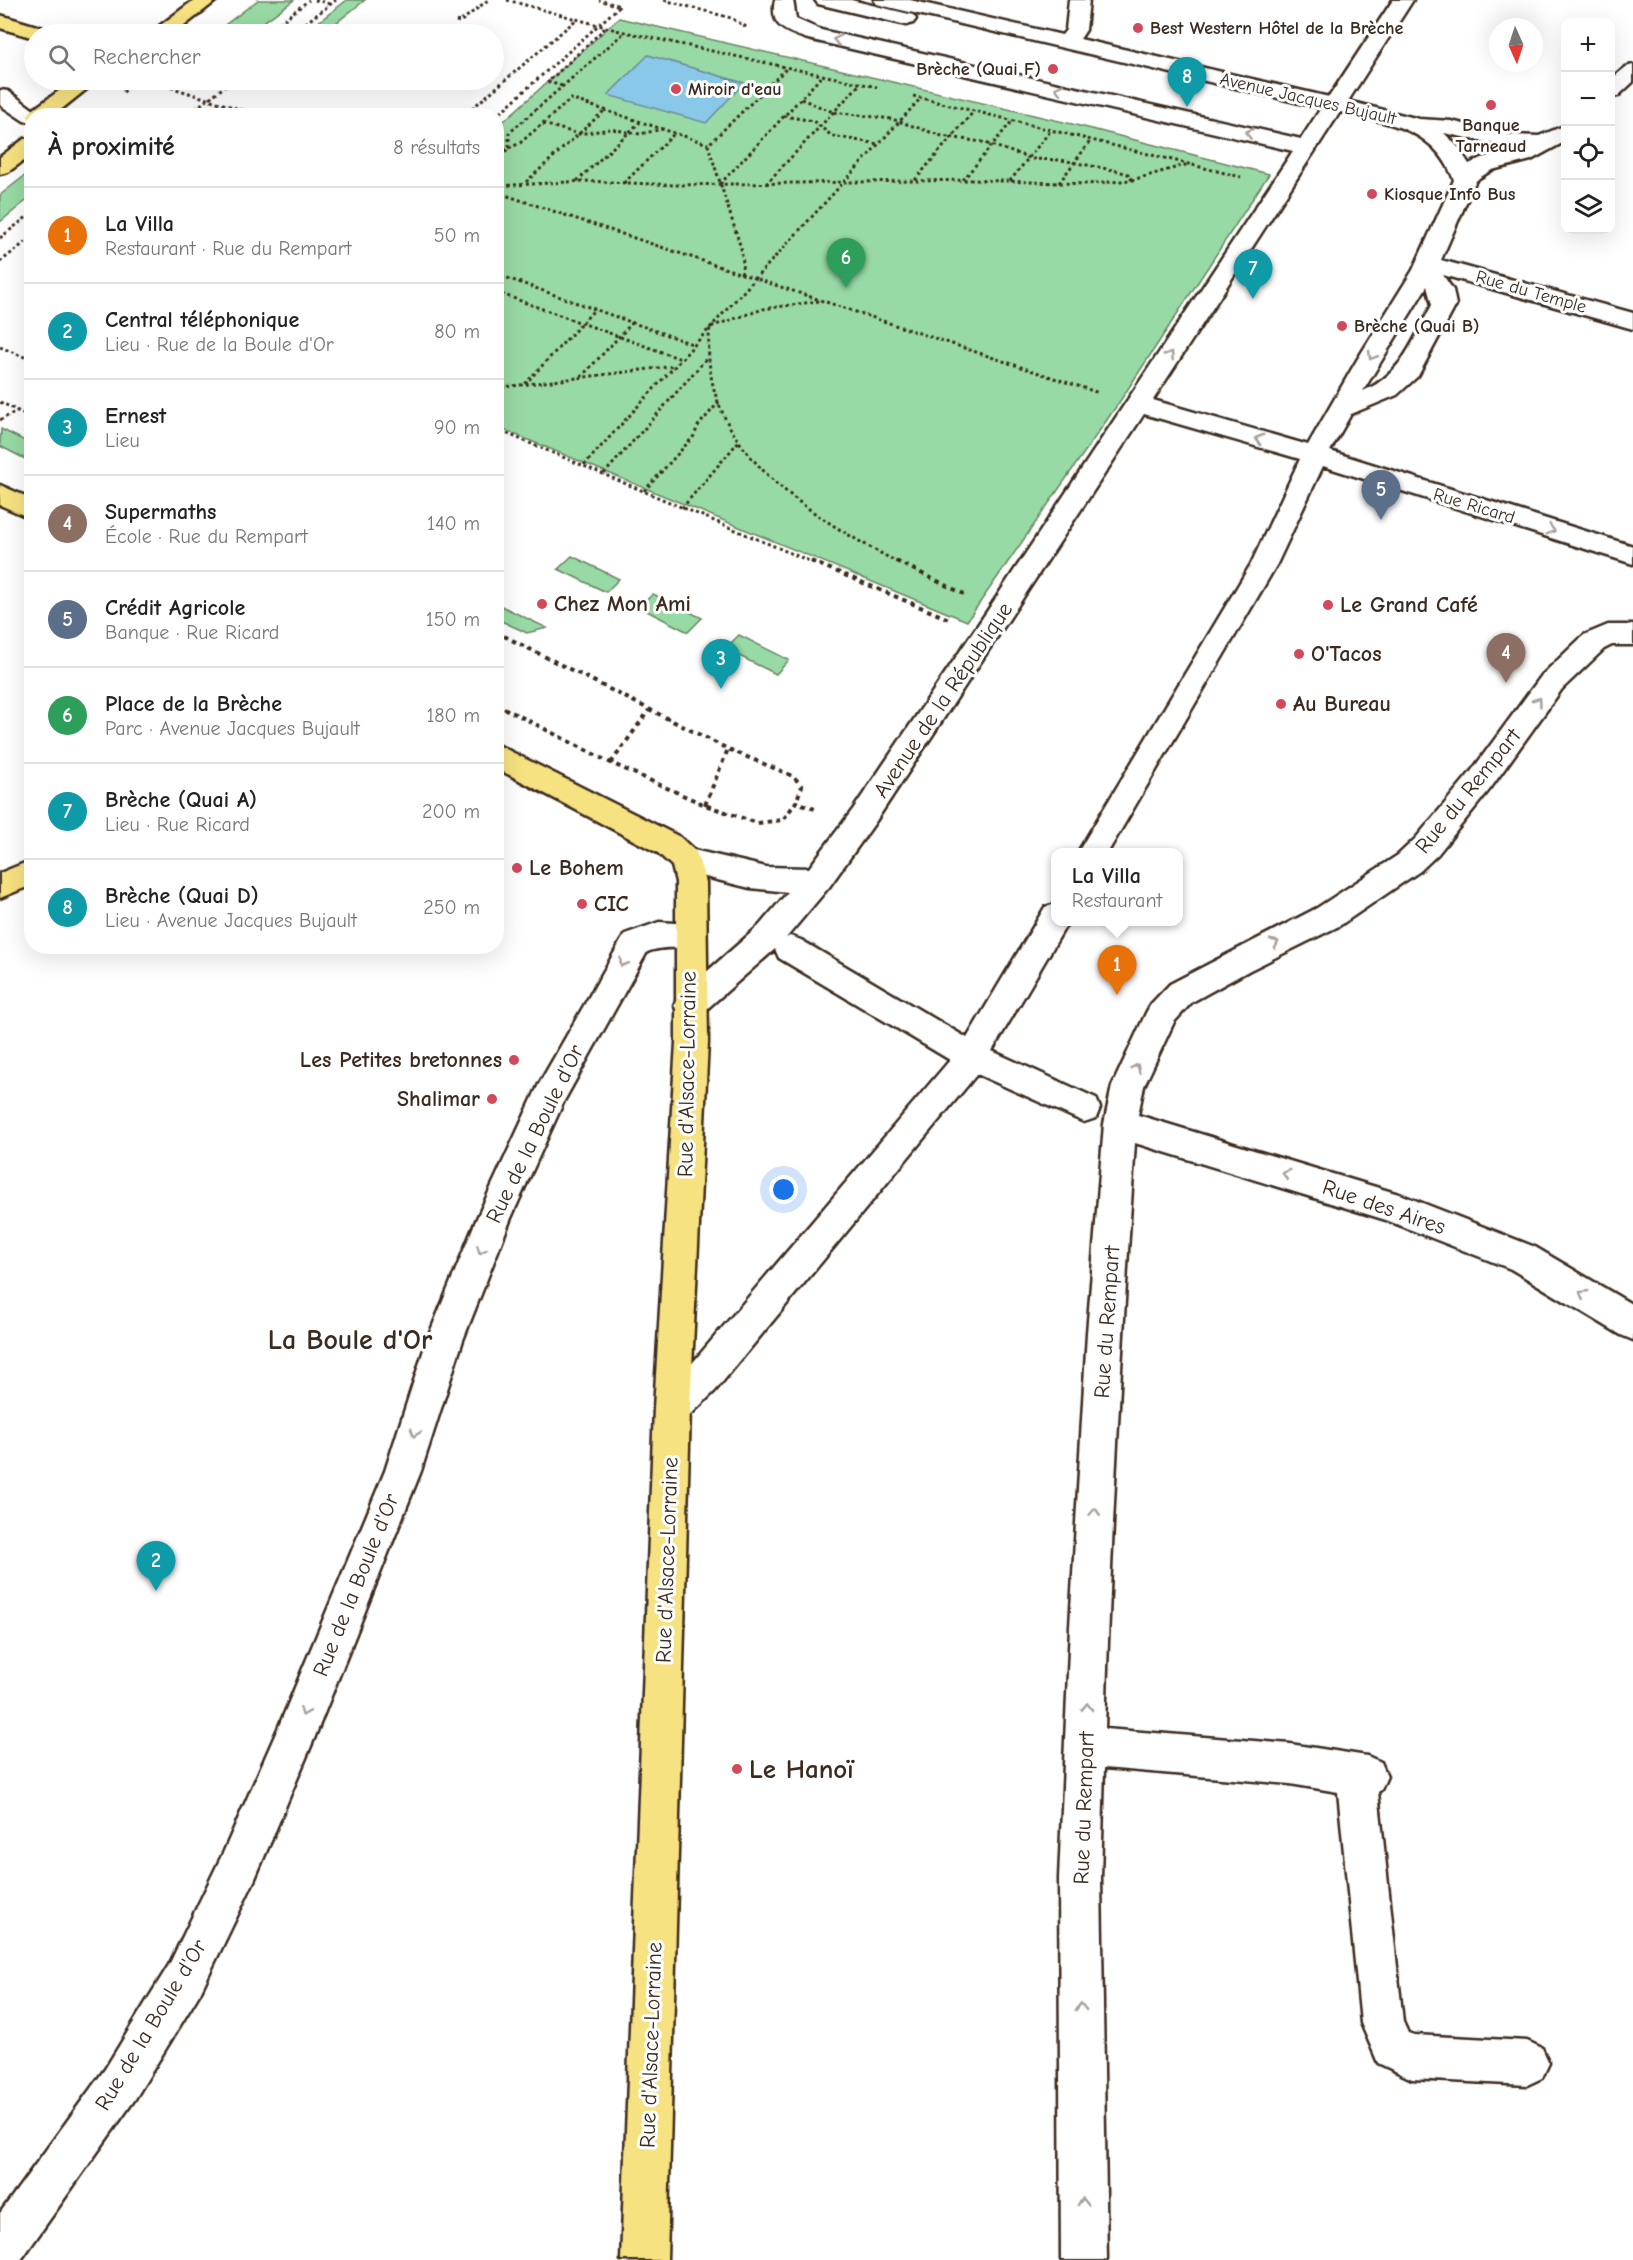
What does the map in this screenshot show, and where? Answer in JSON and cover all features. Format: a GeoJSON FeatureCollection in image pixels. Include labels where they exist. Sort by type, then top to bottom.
{"type":"FeatureCollection","features":[{"type":"Feature","properties":{"kind":"main road"},"geometry":{"type":"LineString","coordinates":[[175,24],[207,0]]}},
{"type":"Feature","properties":{"kind":"main road"},"geometry":{"type":"LineString","coordinates":[[0,21],[24,28]]}},
{"type":"Feature","properties":{"kind":"main road"},"geometry":{"type":"LineString","coordinates":[[52,108],[82,90]]}},
{"type":"Feature","properties":{"kind":"main road"},"geometry":{"type":"LineString","coordinates":[[75,108],[90,90]]}},
{"type":"Feature","properties":{"kind":"main road"},"geometry":{"type":"LineString","coordinates":[[0,144],[24,127]]}},
{"type":"Feature","properties":{"kind":"main road"},"geometry":{"type":"LineString","coordinates":[[0,167],[24,150]]}},
{"type":"Feature","properties":{"kind":"main road"},"geometry":{"type":"LineString","coordinates":[[0,494],[24,506]]}},
{"type":"Feature","properties":{"kind":"main road"},"geometry":{"type":"LineString","coordinates":[[504,759],[669,845],[685,860]]}},
{"type":"Feature","properties":{"kind":"main road","name":"Rue d'Alsace-Lorraine"},"geometry":{"type":"LineString","coordinates":[[644,2260],[672,1408],[692,1042],[691,882],[685,860]]}},
{"type":"Feature","properties":{"kind":"main road"},"geometry":{"type":"LineString","coordinates":[[0,886],[24,876]]}},
{"type":"Feature","properties":{"kind":"street"},"geometry":{"type":"LineString","coordinates":[[825,0],[1255,97],[1308,105],[1333,104]]}},
{"type":"Feature","properties":{"kind":"street","name":"Avenue Jacques Bujault"},"geometry":{"type":"LineString","coordinates":[[884,0],[1416,125]]}},
{"type":"Feature","properties":{"kind":"street"},"geometry":{"type":"LineString","coordinates":[[1067,43],[1076,30],[1079,0]]}},
{"type":"Feature","properties":{"kind":"street","name":"Avenue de la République"},"geometry":{"type":"LineString","coordinates":[[690,1005],[770,935],[818,879],[871,807],[1403,0]]}},
{"type":"Feature","properties":{"kind":"street"},"geometry":{"type":"LineString","coordinates":[[785,1],[786,21],[792,27],[815,35],[1306,147]]}},
{"type":"Feature","properties":{"kind":"street"},"geometry":{"type":"LineString","coordinates":[[1615,87],[1633,71]]}},
{"type":"Feature","properties":{"kind":"street"},"geometry":{"type":"LineString","coordinates":[[0,96],[24,111]]}},
{"type":"Feature","properties":{"kind":"street"},"geometry":{"type":"LineString","coordinates":[[1416,125],[1448,127],[1520,142],[1545,142]]}},
{"type":"Feature","properties":{"kind":"street"},"geometry":{"type":"LineString","coordinates":[[1416,125],[1449,149],[1461,164],[1465,180]]}},
{"type":"Feature","properties":{"kind":"street"},"geometry":{"type":"LineString","coordinates":[[1095,848],[1264,564],[1315,455],[1427,267],[1465,180],[1475,168],[1481,165],[1521,156],[1561,134]]}},
{"type":"Feature","properties":{"kind":"street"},"geometry":{"type":"LineString","coordinates":[[1342,408],[1376,396],[1403,380],[1444,305],[1444,295],[1440,285],[1427,267]]}},
{"type":"Feature","properties":{"kind":"street","name":"Rue du Temple"},"geometry":{"type":"LineString","coordinates":[[1427,267],[1483,278],[1633,321]]}},
{"type":"Feature","properties":{"kind":"street"},"geometry":{"type":"LineString","coordinates":[[1435,302],[1432,303],[1391,376],[1420,381],[1483,278]]}},
{"type":"Feature","properties":{"kind":"street"},"geometry":{"type":"LineString","coordinates":[[1137,404],[1315,455]]}},
{"type":"Feature","properties":{"kind":"street","name":"Rue Ricard"},"geometry":{"type":"LineString","coordinates":[[1315,455],[1633,555]]}},
{"type":"Feature","properties":{"kind":"street","name":"Rue du Rempart"},"geometry":{"type":"LineString","coordinates":[[1084,2260],[1080,1878],[1090,1603],[1104,1345],[1120,1124],[1128,1086],[1162,1013],[1181,993],[1328,917],[1409,863],[1427,846],[1479,781],[1552,682],[1594,642],[1608,635],[1633,635]]}},
{"type":"Feature","properties":{"kind":"street"},"geometry":{"type":"LineString","coordinates":[[685,860],[766,881],[793,882],[818,879]]}},
{"type":"Feature","properties":{"kind":"street"},"geometry":{"type":"LineString","coordinates":[[672,1408],[702,1379],[972,1057],[1051,924]]}},
{"type":"Feature","properties":{"kind":"street","name":"Rue de la Boule d'Or"},"geometry":{"type":"LineString","coordinates":[[0,2251],[120,2084],[185,1978],[239,1866],[294,1739],[403,1471],[445,1340],[489,1229],[551,1094],[636,943],[659,934],[690,936]]}},
{"type":"Feature","properties":{"kind":"street"},"geometry":{"type":"LineString","coordinates":[[790,949],[972,1057],[1084,1108]]}},
{"type":"Feature","properties":{"kind":"street","name":"Rue des Aires"},"geometry":{"type":"LineString","coordinates":[[1120,1124],[1389,1206],[1467,1236],[1523,1258],[1633,1324]]}},
{"type":"Feature","properties":{"kind":"street"},"geometry":{"type":"LineString","coordinates":[[1086,1747],[1290,1764],[1362,1775],[1382,2023],[1393,2048],[1412,2057],[1527,2063]]}},
{"type":"Feature","properties":{"kind":"path"},"geometry":{"type":"LineString","coordinates":[[278,24],[309,0]]}},
{"type":"Feature","properties":{"kind":"path"},"geometry":{"type":"LineString","coordinates":[[315,0],[330,4]]}},
{"type":"Feature","properties":{"kind":"path"},"geometry":{"type":"LineString","coordinates":[[304,24],[336,0]]}},
{"type":"Feature","properties":{"kind":"path"},"geometry":{"type":"LineString","coordinates":[[456,21],[460,22],[488,0]]}},
{"type":"Feature","properties":{"kind":"path"},"geometry":{"type":"LineString","coordinates":[[507,0],[626,32],[882,88]]}},
{"type":"Feature","properties":{"kind":"path"},"geometry":{"type":"LineString","coordinates":[[504,109],[620,6],[599,0]]}},
{"type":"Feature","properties":{"kind":"path"},"geometry":{"type":"LineString","coordinates":[[664,0],[731,18]]}},
{"type":"Feature","properties":{"kind":"path"},"geometry":{"type":"LineString","coordinates":[[504,81],[577,19]]}},
{"type":"Feature","properties":{"kind":"path"},"geometry":{"type":"LineString","coordinates":[[562,87],[548,82],[607,27]]}},
{"type":"Feature","properties":{"kind":"path"},"geometry":{"type":"LineString","coordinates":[[509,148],[509,133],[626,32]]}},
{"type":"Feature","properties":{"kind":"path"},"geometry":{"type":"LineString","coordinates":[[709,144],[786,68]]}},
{"type":"Feature","properties":{"kind":"path"},"geometry":{"type":"LineString","coordinates":[[719,185],[824,75]]}},
{"type":"Feature","properties":{"kind":"path"},"geometry":{"type":"LineString","coordinates":[[765,184],[860,84]]}},
{"type":"Feature","properties":{"kind":"path"},"geometry":{"type":"LineString","coordinates":[[180,90],[236,108]]}},
{"type":"Feature","properties":{"kind":"path"},"geometry":{"type":"LineString","coordinates":[[196,108],[219,90]]}},
{"type":"Feature","properties":{"kind":"path"},"geometry":{"type":"LineString","coordinates":[[472,108],[494,90]]}},
{"type":"Feature","properties":{"kind":"path"},"geometry":{"type":"LineString","coordinates":[[912,95],[1242,177]]}},
{"type":"Feature","properties":{"kind":"path"},"geometry":{"type":"LineString","coordinates":[[584,465],[922,98]]}},
{"type":"Feature","properties":{"kind":"path"},"geometry":{"type":"LineString","coordinates":[[504,152],[520,143],[571,99],[709,144]]}},
{"type":"Feature","properties":{"kind":"path"},"geometry":{"type":"LineString","coordinates":[[801,99],[833,112],[900,121],[951,138],[992,145],[1028,158],[1074,162],[1118,171],[1128,174],[1132,180]]}},
{"type":"Feature","properties":{"kind":"path"},"geometry":{"type":"LineString","coordinates":[[526,183],[604,110]]}},
{"type":"Feature","properties":{"kind":"path"},"geometry":{"type":"LineString","coordinates":[[914,181],[974,111]]}},
{"type":"Feature","properties":{"kind":"path"},"geometry":{"type":"LineString","coordinates":[[784,116],[805,119],[821,125],[832,136],[879,144]]}},
{"type":"Feature","properties":{"kind":"path"},"geometry":{"type":"LineString","coordinates":[[962,181],[1013,120]]}},
{"type":"Feature","properties":{"kind":"path"},"geometry":{"type":"LineString","coordinates":[[576,181],[640,122]]}},
{"type":"Feature","properties":{"kind":"path"},"geometry":{"type":"LineString","coordinates":[[543,124],[579,134],[611,129],[640,134],[664,129]]}},
{"type":"Feature","properties":{"kind":"path"},"geometry":{"type":"LineString","coordinates":[[1009,182],[1051,130]]}},
{"type":"Feature","properties":{"kind":"path"},"geometry":{"type":"LineString","coordinates":[[623,183],[675,133]]}},
{"type":"Feature","properties":{"kind":"path"},"geometry":{"type":"LineString","coordinates":[[1058,183],[1091,140]]}},
{"type":"Feature","properties":{"kind":"path"},"geometry":{"type":"LineString","coordinates":[[709,144],[719,185],[741,248],[743,263],[741,274]]}},
{"type":"Feature","properties":{"kind":"path"},"geometry":{"type":"LineString","coordinates":[[504,185],[576,181],[719,185],[914,181],[1089,184],[1132,180],[1190,164]]}},
{"type":"Feature","properties":{"kind":"path"},"geometry":{"type":"LineString","coordinates":[[504,195],[1137,404]]}},
{"type":"Feature","properties":{"kind":"path"},"geometry":{"type":"LineString","coordinates":[[0,238],[24,219]]}},
{"type":"Feature","properties":{"kind":"path"},"geometry":{"type":"LineString","coordinates":[[0,262],[24,243]]}},
{"type":"Feature","properties":{"kind":"path"},"geometry":{"type":"LineString","coordinates":[[504,277],[695,345]]}},
{"type":"Feature","properties":{"kind":"path"},"geometry":{"type":"LineString","coordinates":[[504,295],[681,359]]}},
{"type":"Feature","properties":{"kind":"path"},"geometry":{"type":"LineString","coordinates":[[711,327],[754,311],[791,303],[822,301]]}},
{"type":"Feature","properties":{"kind":"path"},"geometry":{"type":"LineString","coordinates":[[525,384],[595,309]]}},
{"type":"Feature","properties":{"kind":"path"},"geometry":{"type":"LineString","coordinates":[[580,378],[633,322]]}},
{"type":"Feature","properties":{"kind":"path"},"geometry":{"type":"LineString","coordinates":[[711,327],[707,358],[719,402],[730,428],[752,460],[783,490],[827,521],[873,548],[968,595],[962,603]]}},
{"type":"Feature","properties":{"kind":"path"},"geometry":{"type":"LineString","coordinates":[[0,347],[24,357]]}},
{"type":"Feature","properties":{"kind":"path"},"geometry":{"type":"LineString","coordinates":[[604,474],[707,358]]}},
{"type":"Feature","properties":{"kind":"path"},"geometry":{"type":"LineString","coordinates":[[504,387],[675,366]]}},
{"type":"Feature","properties":{"kind":"path"},"geometry":{"type":"LineString","coordinates":[[0,402],[24,414]]}},
{"type":"Feature","properties":{"kind":"path"},"geometry":{"type":"LineString","coordinates":[[644,491],[694,436],[698,426],[719,402]]}},
{"type":"Feature","properties":{"kind":"path"},"geometry":{"type":"LineString","coordinates":[[0,420],[18,411]]}},
{"type":"Feature","properties":{"kind":"path"},"geometry":{"type":"LineString","coordinates":[[504,432],[951,620]]}},
{"type":"Feature","properties":{"kind":"path"},"geometry":{"type":"LineString","coordinates":[[682,508],[739,441]]}},
{"type":"Feature","properties":{"kind":"path"},"geometry":{"type":"LineString","coordinates":[[504,635],[728,749],[793,776],[802,786],[796,802],[783,820],[766,824],[757,823],[705,805],[611,763],[504,708]]}},
{"type":"Feature","properties":{"kind":"path"},"geometry":{"type":"LineString","coordinates":[[611,763],[649,710]]}},
{"type":"Feature","properties":{"kind":"path"},"geometry":{"type":"LineString","coordinates":[[705,805],[728,749]]}},
{"type":"Feature","properties":{"kind":"path"},"geometry":{"type":"LineString","coordinates":[[796,802],[819,810]]}},
{"type":"Feature","properties":{"kind":"green space"},"geometry":{"type":"Polygon","coordinates":[[[258,0],[294,0],[261,24],[226,24],[258,0]]]}},
{"type":"Feature","properties":{"kind":"green space"},"geometry":{"type":"Polygon","coordinates":[[[347,0],[365,0],[335,24],[316,24],[347,0]]]}},
{"type":"Feature","properties":{"kind":"green space"},"geometry":{"type":"Polygon","coordinates":[[[619,18],[1072,124],[1269,174],[1120,401],[967,621],[504,430],[504,121],[619,18]]]}},
{"type":"Feature","properties":{"kind":"green space"},"geometry":{"type":"Polygon","coordinates":[[[24,176],[24,203],[0,222],[0,195],[24,176]]]}},
{"type":"Feature","properties":{"kind":"green space"},"geometry":{"type":"Polygon","coordinates":[[[1,429],[24,440],[24,458],[0,446],[1,429]]]}},
{"type":"Feature","properties":{"kind":"green space"},"geometry":{"type":"Polygon","coordinates":[[[572,556],[619,579],[606,592],[558,569],[572,556]]]}},
{"type":"Feature","properties":{"kind":"green space"},"geometry":{"type":"Polygon","coordinates":[[[653,594],[702,618],[688,632],[639,607],[653,594]]]}},
{"type":"Feature","properties":{"kind":"green space"},"geometry":{"type":"Polygon","coordinates":[[[504,607],[547,628],[527,633],[504,622],[504,607]]]}},
{"type":"Feature","properties":{"kind":"green space"},"geometry":{"type":"Polygon","coordinates":[[[739,635],[789,660],[776,674],[725,649],[739,635]]]}},
{"type":"Feature","properties":{"kind":"water","name":"Miroir d'eau"},"geometry":{"type":"Polygon","coordinates":[[[648,55],[744,83],[706,123],[608,95],[648,55]]]}},
{"type":"Feature","properties":{"kind":"place","name":"Best Western Hôtel de la Brèche"},"geometry":{"type":"Point","coordinates":[1138,28]}},
{"type":"Feature","properties":{"kind":"place","name":"Brèche (Quai F)"},"geometry":{"type":"Point","coordinates":[1053,69]}},
{"type":"Feature","properties":{"kind":"place","name":"Miroir d'eau"},"geometry":{"type":"Point","coordinates":[676,89]}},
{"type":"Feature","properties":{"kind":"place","name":"Banque Tarneaud"},"geometry":{"type":"Point","coordinates":[1491,105]}},
{"type":"Feature","properties":{"kind":"place","name":"Brèche (Quai D)"},"geometry":{"type":"Point","coordinates":[1187,107]}},
{"type":"Feature","properties":{"kind":"place","name":"Kiosque Info Bus"},"geometry":{"type":"Point","coordinates":[1372,194]}},
{"type":"Feature","properties":{"kind":"place","name":"Place de la Brèche"},"geometry":{"type":"Point","coordinates":[846,288]}},
{"type":"Feature","properties":{"kind":"place","name":"Brèche (Quai A)"},"geometry":{"type":"Point","coordinates":[1253,299]}},
{"type":"Feature","properties":{"kind":"place","name":"Brèche (Quai B)"},"geometry":{"type":"Point","coordinates":[1342,326]}},
{"type":"Feature","properties":{"kind":"place","name":"Crédit Agricole"},"geometry":{"type":"Point","coordinates":[1381,520]}},
{"type":"Feature","properties":{"kind":"place","name":"Chez Mon Ami"},"geometry":{"type":"Point","coordinates":[542,604]}},
{"type":"Feature","properties":{"kind":"place","name":"Le Grand Café"},"geometry":{"type":"Point","coordinates":[1328,605]}},
{"type":"Feature","properties":{"kind":"place","name":"O'Tacos"},"geometry":{"type":"Point","coordinates":[1299,654]}},
{"type":"Feature","properties":{"kind":"place","name":"Supermaths"},"geometry":{"type":"Point","coordinates":[1506,683]}},
{"type":"Feature","properties":{"kind":"place","name":"Ernest"},"geometry":{"type":"Point","coordinates":[721,689]}},
{"type":"Feature","properties":{"kind":"place","name":"Au Bureau"},"geometry":{"type":"Point","coordinates":[1281,704]}},
{"type":"Feature","properties":{"kind":"place","name":"Le Bohem"},"geometry":{"type":"Point","coordinates":[517,868]}},
{"type":"Feature","properties":{"kind":"place","name":"CIC"},"geometry":{"type":"Point","coordinates":[582,904]}},
{"type":"Feature","properties":{"kind":"place","name":"La Villa"},"geometry":{"type":"Point","coordinates":[1117,995]}},
{"type":"Feature","properties":{"kind":"place","name":"Les Petites bretonnes"},"geometry":{"type":"Point","coordinates":[514,1060]}},
{"type":"Feature","properties":{"kind":"place","name":"Shalimar"},"geometry":{"type":"Point","coordinates":[492,1099]}},
{"type":"Feature","properties":{"kind":"place","name":"Central téléphonique"},"geometry":{"type":"Point","coordinates":[156,1591]}},
{"type":"Feature","properties":{"kind":"place","name":"Le Hanoï"},"geometry":{"type":"Point","coordinates":[737,1769]}},
{"type":"Feature","properties":{"kind":"district","name":"La Boule d'Or"},"geometry":{"type":"Point","coordinates":[350,1340]}}]}
